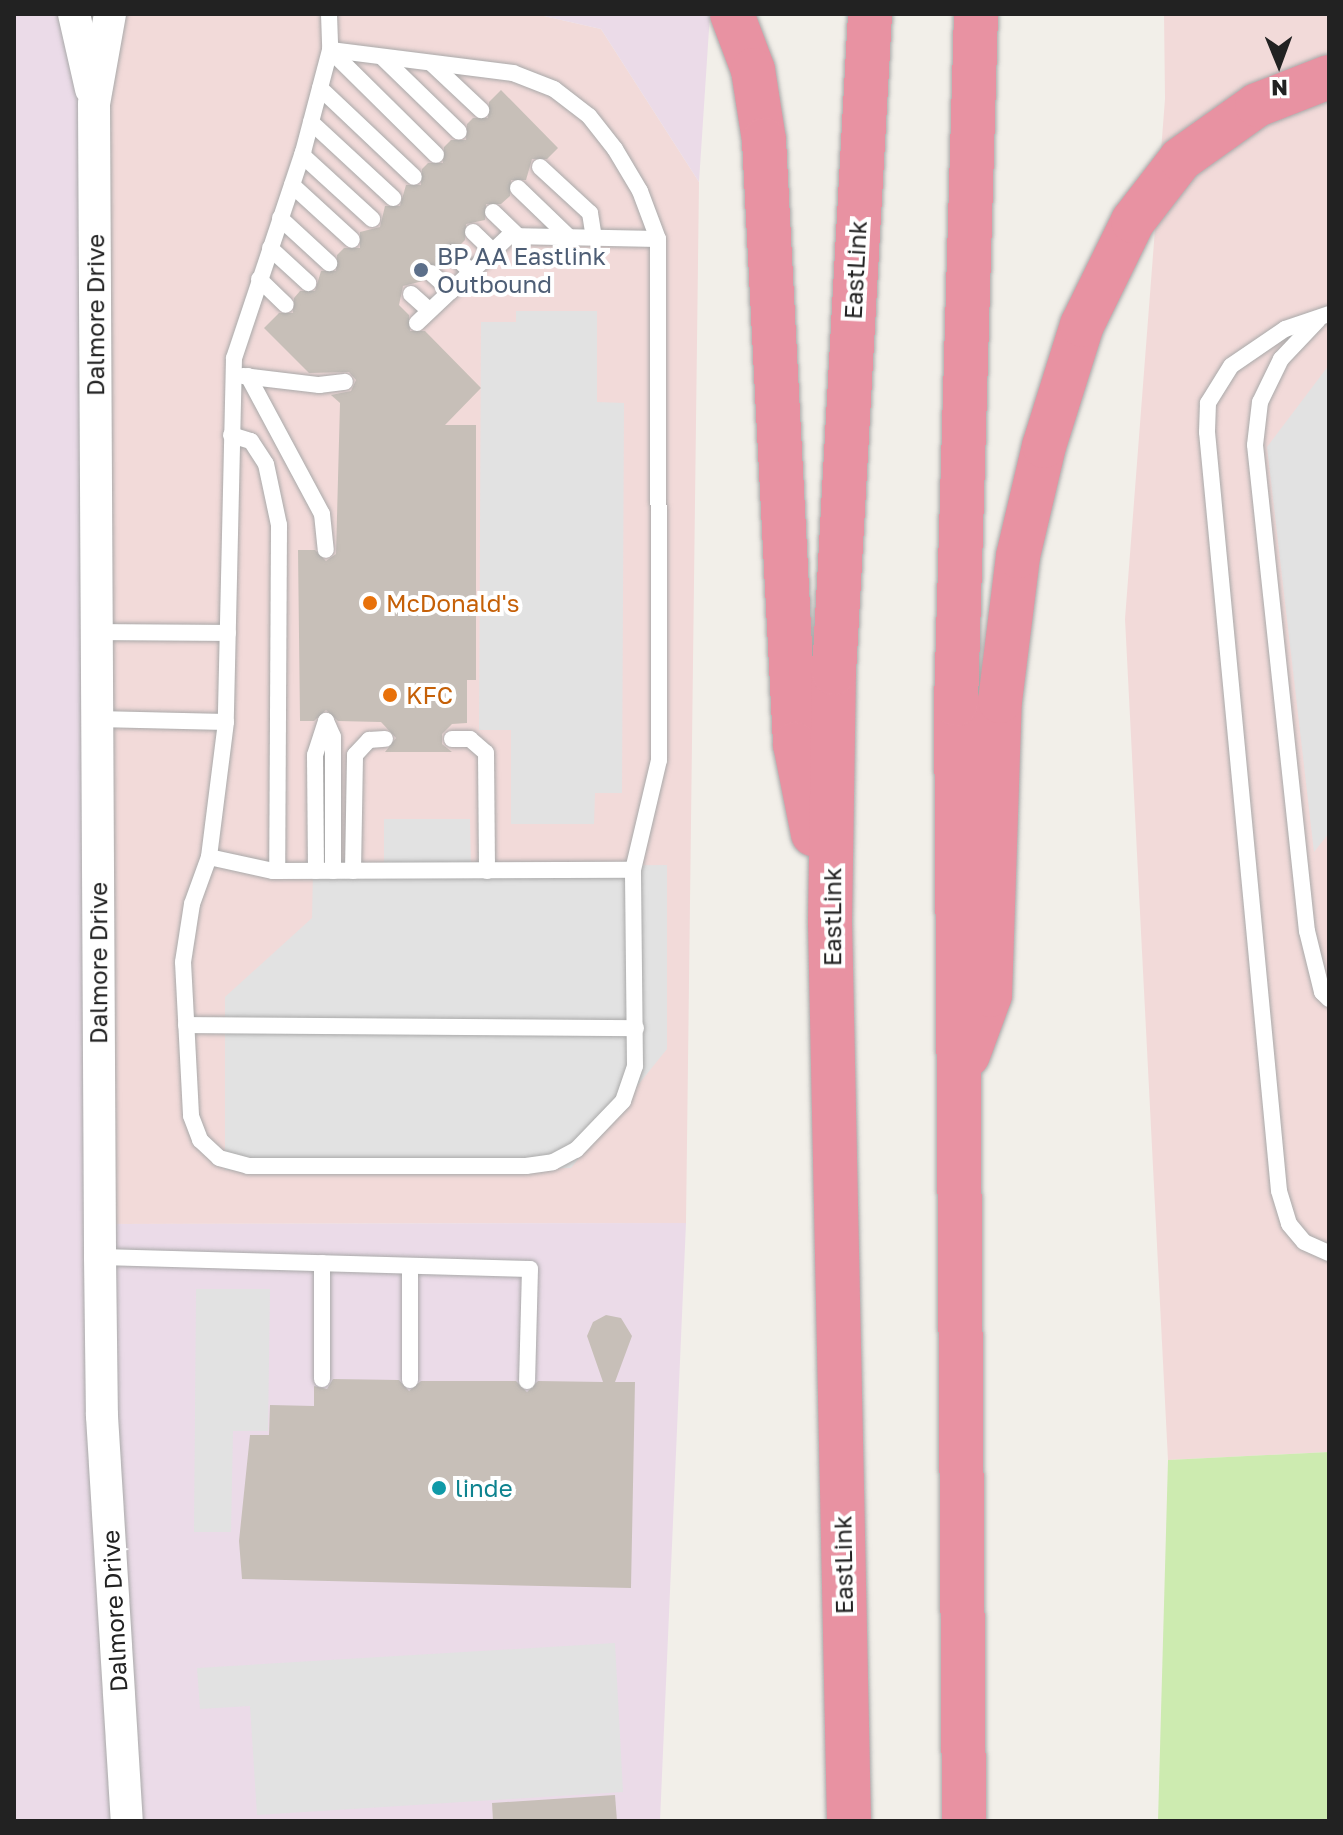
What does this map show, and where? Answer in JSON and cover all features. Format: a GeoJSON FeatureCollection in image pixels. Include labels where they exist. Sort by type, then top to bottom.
{"type":"FeatureCollection","features":[{"type":"Feature","properties":{"kind":"highway"},"geometry":{"type":"LineString","coordinates":[[732,14],[753,70],[762,128],[795,744],[830,922]]}},
{"type":"Feature","properties":{"kind":"highway","name":"EastLink"},"geometry":{"type":"LineString","coordinates":[[849,1821],[830,922],[834,673],[870,14]]}},
{"type":"Feature","properties":{"kind":"highway"},"geometry":{"type":"LineString","coordinates":[[964,1821],[956,1088],[956,704],[976,14]]}},
{"type":"Feature","properties":{"kind":"highway"},"geometry":{"type":"LineString","coordinates":[[956,1088],[990,995],[1000,701],[1018,556],[1044,446],[1082,325],[1133,221],[1181,159],[1257,105],[1329,77]]}},
{"type":"Feature","properties":{"kind":"street","name":"Dalmore Drive"},"geometry":{"type":"LineString","coordinates":[[74,14],[94,104]]}},
{"type":"Feature","properties":{"kind":"street","name":"Dalmore Drive"},"geometry":{"type":"LineString","coordinates":[[110,14],[94,104],[100,1257],[102,1416],[127,1821]]}},
{"type":"Feature","properties":{"kind":"lane"},"geometry":{"type":"LineString","coordinates":[[329,14],[330,50],[302,155],[237,342],[240,375],[231,435],[226,722],[209,857],[185,932],[186,1025],[195,1130],[219,1158],[248,1166],[553,1162],[592,1138],[623,1101],[635,1066],[633,870],[659,760],[658,239],[628,168],[573,101],[513,73],[330,50]]}},
{"type":"Feature","properties":{"kind":"lane"},"geometry":{"type":"LineString","coordinates":[[330,50],[436,155]]}},
{"type":"Feature","properties":{"kind":"lane"},"geometry":{"type":"LineString","coordinates":[[382,57],[459,132]]}},
{"type":"Feature","properties":{"kind":"lane"},"geometry":{"type":"LineString","coordinates":[[431,63],[481,110]]}},
{"type":"Feature","properties":{"kind":"lane"},"geometry":{"type":"LineString","coordinates":[[320,88],[414,177]]}},
{"type":"Feature","properties":{"kind":"lane"},"geometry":{"type":"LineString","coordinates":[[311,122],[393,198]]}},
{"type":"Feature","properties":{"kind":"lane"},"geometry":{"type":"LineString","coordinates":[[302,155],[372,219]]}},
{"type":"Feature","properties":{"kind":"lane"},"geometry":{"type":"LineString","coordinates":[[540,167],[590,213],[594,238]]}},
{"type":"Feature","properties":{"kind":"lane"},"geometry":{"type":"LineString","coordinates":[[292,185],[352,240]]}},
{"type":"Feature","properties":{"kind":"lane"},"geometry":{"type":"LineString","coordinates":[[518,188],[569,237]]}},
{"type":"Feature","properties":{"kind":"lane"},"geometry":{"type":"LineString","coordinates":[[493,212],[518,236]]}},
{"type":"Feature","properties":{"kind":"lane"},"geometry":{"type":"LineString","coordinates":[[280,218],[329,263]]}},
{"type":"Feature","properties":{"kind":"lane"},"geometry":{"type":"LineString","coordinates":[[473,232],[493,251]]}},
{"type":"Feature","properties":{"kind":"lane"},"geometry":{"type":"LineString","coordinates":[[411,294],[423,316],[509,236],[658,239]]}},
{"type":"Feature","properties":{"kind":"lane"},"geometry":{"type":"LineString","coordinates":[[270,248],[308,283]]}},
{"type":"Feature","properties":{"kind":"lane"},"geometry":{"type":"LineString","coordinates":[[452,253],[471,272]]}},
{"type":"Feature","properties":{"kind":"lane"},"geometry":{"type":"LineString","coordinates":[[431,273],[451,291]]}},
{"type":"Feature","properties":{"kind":"lane"},"geometry":{"type":"LineString","coordinates":[[259,279],[286,305]]}},
{"type":"Feature","properties":{"kind":"lane"},"geometry":{"type":"LineString","coordinates":[[1326,315],[1281,359],[1260,402],[1255,445],[1307,931],[1322,992],[1329,999]]}},
{"type":"Feature","properties":{"kind":"lane"},"geometry":{"type":"LineString","coordinates":[[1326,315],[1285,329],[1231,366],[1208,403],[1207,432],[1279,1191],[1289,1224],[1304,1242],[1329,1253]]}},
{"type":"Feature","properties":{"kind":"lane"},"geometry":{"type":"LineString","coordinates":[[240,375],[319,385],[345,382]]}},
{"type":"Feature","properties":{"kind":"lane"},"geometry":{"type":"LineString","coordinates":[[240,375],[322,514],[326,550]]}},
{"type":"Feature","properties":{"kind":"lane"},"geometry":{"type":"LineString","coordinates":[[231,435],[251,441],[266,464],[279,525],[277,871]]}},
{"type":"Feature","properties":{"kind":"lane"},"geometry":{"type":"LineString","coordinates":[[97,632],[228,633]]}},
{"type":"Feature","properties":{"kind":"lane"},"geometry":{"type":"LineString","coordinates":[[97,719],[226,722]]}},
{"type":"Feature","properties":{"kind":"lane"},"geometry":{"type":"LineString","coordinates":[[316,871],[315,755],[326,721],[333,737],[333,871]]}},
{"type":"Feature","properties":{"kind":"lane"},"geometry":{"type":"LineString","coordinates":[[353,871],[355,755],[369,740],[385,739]]}},
{"type":"Feature","properties":{"kind":"lane"},"geometry":{"type":"LineString","coordinates":[[452,739],[470,739],[486,753],[487,871]]}},
{"type":"Feature","properties":{"kind":"lane"},"geometry":{"type":"LineString","coordinates":[[209,857],[277,871],[633,870]]}},
{"type":"Feature","properties":{"kind":"lane"},"geometry":{"type":"LineString","coordinates":[[186,1025],[636,1028]]}},
{"type":"Feature","properties":{"kind":"lane"},"geometry":{"type":"LineString","coordinates":[[100,1257],[530,1269],[527,1381]]}},
{"type":"Feature","properties":{"kind":"lane"},"geometry":{"type":"LineString","coordinates":[[322,1263],[322,1379]]}},
{"type":"Feature","properties":{"kind":"lane"},"geometry":{"type":"LineString","coordinates":[[410,1266],[410,1380]]}},
{"type":"Feature","properties":{"kind":"shaded area"},"geometry":{"type":"Polygon","coordinates":[[[14,14],[114,14],[94,104],[100,1224],[686,1223],[660,1821],[14,1821],[14,14]]]}},
{"type":"Feature","properties":{"kind":"shaded area"},"geometry":{"type":"Polygon","coordinates":[[[114,14],[535,14],[601,29],[699,182],[686,1223],[100,1224],[94,104],[114,14]]]}},
{"type":"Feature","properties":{"kind":"shaded area"},"geometry":{"type":"Polygon","coordinates":[[[535,14],[710,14],[699,182],[601,29],[535,14]]]}},
{"type":"Feature","properties":{"kind":"shaded area"},"geometry":{"type":"Polygon","coordinates":[[[1164,14],[1329,14],[1329,1452],[1168,1460],[1125,619],[1165,99],[1164,14]]]}},
{"type":"Feature","properties":{"kind":"shaded area"},"geometry":{"type":"Polygon","coordinates":[[[516,311],[597,311],[597,402],[624,403],[622,793],[595,793],[594,824],[511,824],[511,730],[479,730],[481,322],[516,322],[516,311]]]}},
{"type":"Feature","properties":{"kind":"shaded area"},"geometry":{"type":"Polygon","coordinates":[[[1329,365],[1329,833],[1314,852],[1267,447],[1329,365]]]}},
{"type":"Feature","properties":{"kind":"shaded area"},"geometry":{"type":"Polygon","coordinates":[[[384,819],[470,819],[471,867],[667,865],[667,1049],[571,1168],[225,1170],[225,997],[312,918],[313,869],[384,868],[384,819]]]}},
{"type":"Feature","properties":{"kind":"shaded area"},"geometry":{"type":"Polygon","coordinates":[[[196,1289],[270,1289],[268,1431],[233,1431],[231,1532],[194,1532],[196,1289]]]}},
{"type":"Feature","properties":{"kind":"shaded area"},"geometry":{"type":"Polygon","coordinates":[[[615,1643],[623,1792],[257,1815],[250,1706],[200,1709],[197,1668],[615,1643]]]}},
{"type":"Feature","properties":{"kind":"green space"},"geometry":{"type":"Polygon","coordinates":[[[1329,1452],[1329,1821],[1158,1821],[1168,1460],[1329,1452]]]}},
{"type":"Feature","properties":{"kind":"building"},"geometry":{"type":"Polygon","coordinates":[[[501,90],[558,148],[547,159],[532,159],[526,180],[511,180],[510,196],[501,204],[486,204],[485,220],[466,224],[465,240],[460,245],[445,245],[439,265],[423,265],[423,281],[403,286],[399,305],[409,315],[410,331],[425,331],[481,388],[445,425],[476,425],[476,680],[467,680],[467,723],[452,724],[442,734],[442,744],[452,752],[385,752],[396,738],[381,722],[338,721],[326,710],[314,721],[300,721],[298,550],[315,550],[326,561],[336,554],[340,403],[331,395],[351,391],[356,380],[349,372],[309,373],[264,328],[279,313],[293,313],[294,298],[300,291],[315,291],[321,271],[336,271],[337,255],[344,248],[360,248],[360,232],[380,227],[385,206],[400,206],[406,185],[421,185],[422,169],[428,163],[443,163],[444,147],[451,140],[466,140],[467,124],[473,118],[488,118],[489,102],[501,90]]]}},
{"type":"Feature","properties":{"kind":"building","name":"linde"},"geometry":{"type":"Polygon","coordinates":[[[606,1315],[621,1318],[632,1336],[615,1382],[635,1382],[631,1588],[242,1579],[239,1541],[250,1435],[269,1435],[270,1405],[314,1406],[314,1386],[327,1389],[333,1379],[399,1380],[409,1391],[421,1381],[516,1381],[527,1392],[538,1381],[603,1382],[587,1336],[593,1322],[606,1315]]]}},
{"type":"Feature","properties":{"kind":"building"},"geometry":{"type":"Polygon","coordinates":[[[615,1795],[617,1821],[493,1821],[492,1803],[615,1795]]]}},
{"type":"Feature","properties":{"kind":"place","name":"BP AA Eastlink Outbound"},"geometry":{"type":"Point","coordinates":[421,270]}},
{"type":"Feature","properties":{"kind":"place","name":"McDonald's"},"geometry":{"type":"Point","coordinates":[370,603]}},
{"type":"Feature","properties":{"kind":"place","name":"KFC"},"geometry":{"type":"Point","coordinates":[390,695]}},
{"type":"Feature","properties":{"kind":"place","name":"linde"},"geometry":{"type":"Point","coordinates":[439,1488]}}]}
